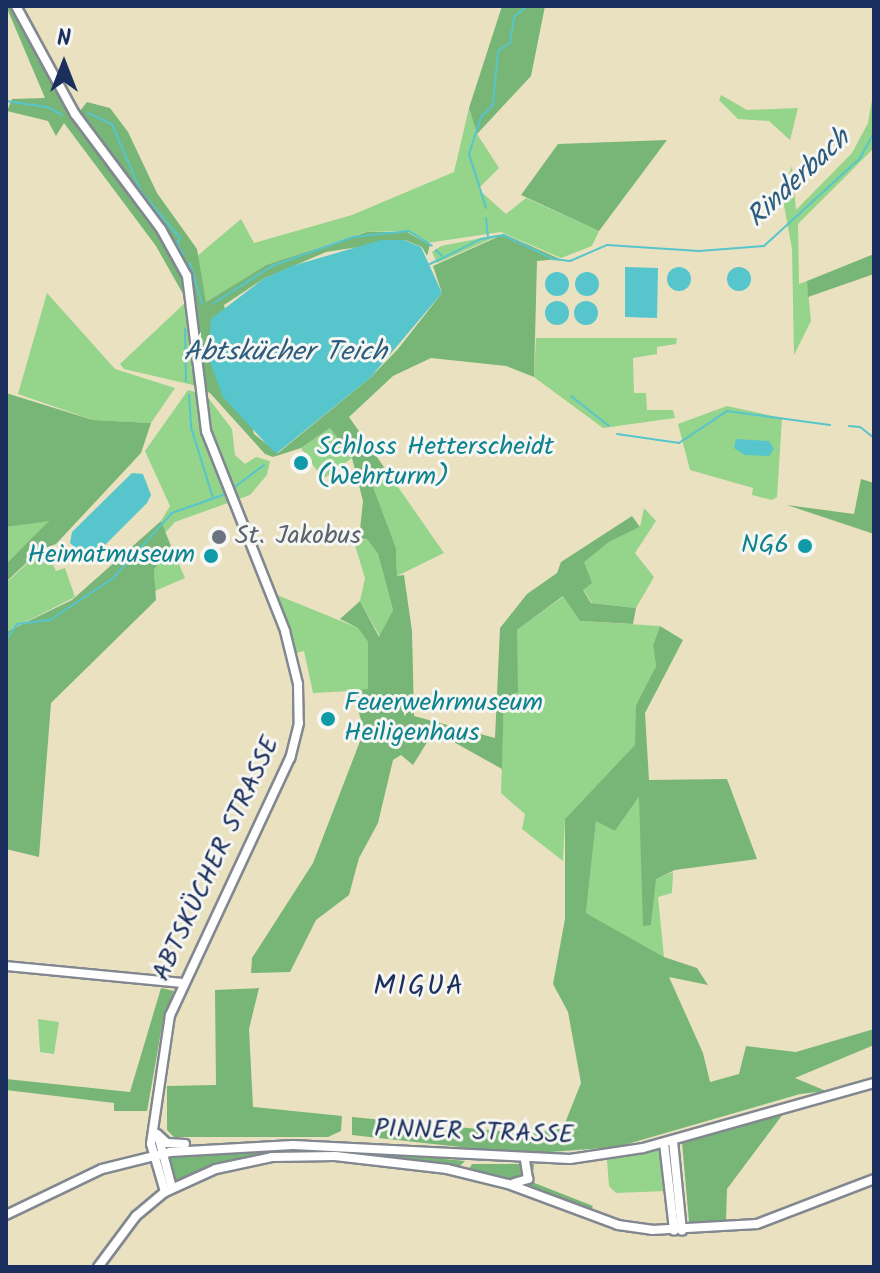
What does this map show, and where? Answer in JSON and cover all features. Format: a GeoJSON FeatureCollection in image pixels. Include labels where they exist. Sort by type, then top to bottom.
{"type":"FeatureCollection","features":[{"type":"Feature","properties":{"kind":"street","name":"ABTSKÜCHER STRASSE"},"geometry":{"type":"LineString","coordinates":[[16,6],[75,114],[181,262],[194,301],[206,431],[295,666],[299,723],[290,758],[181,983],[166,1034],[156,1154],[168,1190]]}},
{"type":"Feature","properties":{"kind":"street"},"geometry":{"type":"LineString","coordinates":[[6,966],[181,983]]}},
{"type":"Feature","properties":{"kind":"street","name":"PINNER STRASSE"},"geometry":{"type":"LineString","coordinates":[[6,1215],[102,1169],[156,1154],[257,1144],[525,1160],[584,1158],[668,1142],[874,1083]]}},
{"type":"Feature","properties":{"kind":"street"},"geometry":{"type":"LineString","coordinates":[[156,1129],[173,1145],[231,1140],[257,1144]]}},
{"type":"Feature","properties":{"kind":"street"},"geometry":{"type":"LineString","coordinates":[[668,1142],[678,1230]]}},
{"type":"Feature","properties":{"kind":"street"},"geometry":{"type":"LineString","coordinates":[[98,1267],[136,1216],[168,1190],[232,1164],[272,1157],[373,1159],[461,1171],[508,1184],[618,1225],[678,1230],[783,1217],[874,1179]]}},
{"type":"Feature","properties":{"kind":"street"},"geometry":{"type":"LineString","coordinates":[[461,1171],[471,1157]]}},
{"type":"Feature","properties":{"kind":"street"},"geometry":{"type":"LineString","coordinates":[[508,1184],[528,1179],[525,1160]]}},
{"type":"Feature","properties":{"kind":"green space"},"geometry":{"type":"Polygon","coordinates":[[[6,6],[20,6],[79,112],[87,102],[110,108],[128,132],[157,193],[197,249],[206,302],[266,265],[367,232],[407,232],[430,245],[427,256],[422,247],[405,240],[326,252],[263,279],[224,305],[254,434],[278,453],[370,378],[398,349],[442,293],[433,266],[504,234],[560,259],[537,261],[534,377],[506,366],[431,358],[393,376],[349,417],[384,467],[369,476],[396,548],[397,576],[404,575],[412,631],[414,716],[495,738],[500,628],[527,594],[557,573],[561,562],[632,516],[640,527],[609,542],[584,562],[592,583],[583,590],[591,603],[636,608],[633,624],[580,621],[563,596],[517,630],[518,692],[504,698],[502,769],[434,731],[413,765],[401,755],[393,760],[378,823],[359,858],[349,895],[316,920],[290,972],[251,973],[252,958],[313,863],[364,731],[353,691],[368,689],[368,642],[358,628],[340,619],[360,601],[379,637],[393,610],[378,554],[367,539],[359,539],[363,501],[352,458],[330,428],[301,448],[273,457],[265,454],[210,393],[193,385],[187,301],[156,246],[64,123],[56,136],[48,121],[7,111],[12,99],[45,98],[6,6]]]}},
{"type":"Feature","properties":{"kind":"green space"},"geometry":{"type":"Polygon","coordinates":[[[502,6],[545,6],[531,76],[477,134],[469,108],[502,6]]]}},
{"type":"Feature","properties":{"kind":"green space"},"geometry":{"type":"Polygon","coordinates":[[[874,88],[874,148],[798,224],[799,284],[807,281],[811,321],[794,355],[792,249],[782,194],[792,166],[796,210],[852,153],[868,123],[874,88]]]}},
{"type":"Feature","properties":{"kind":"green space"},"geometry":{"type":"Polygon","coordinates":[[[721,95],[747,110],[798,108],[790,140],[769,121],[738,119],[719,100],[721,95]]]}},
{"type":"Feature","properties":{"kind":"green space"},"geometry":{"type":"Polygon","coordinates":[[[469,108],[477,134],[499,168],[478,189],[506,214],[526,198],[599,231],[592,246],[561,258],[501,232],[427,243],[406,231],[366,232],[266,265],[206,302],[196,257],[241,219],[254,243],[352,215],[454,172],[469,108]]]}},
{"type":"Feature","properties":{"kind":"green space"},"geometry":{"type":"Polygon","coordinates":[[[667,140],[599,231],[521,195],[558,144],[667,140]]]}},
{"type":"Feature","properties":{"kind":"green space"},"geometry":{"type":"Polygon","coordinates":[[[502,234],[437,263],[432,252],[441,246],[502,234]]]}},
{"type":"Feature","properties":{"kind":"green space"},"geometry":{"type":"Polygon","coordinates":[[[874,254],[874,274],[808,297],[807,281],[874,254]]]}},
{"type":"Feature","properties":{"kind":"green space"},"geometry":{"type":"Polygon","coordinates":[[[47,293],[115,369],[175,388],[151,423],[93,420],[18,394],[47,293]]]}},
{"type":"Feature","properties":{"kind":"green space"},"geometry":{"type":"Polygon","coordinates":[[[187,301],[193,385],[124,369],[120,364],[187,301]]]}},
{"type":"Feature","properties":{"kind":"green space"},"geometry":{"type":"Polygon","coordinates":[[[536,338],[677,338],[676,344],[657,347],[657,354],[633,358],[634,393],[646,393],[647,410],[673,410],[675,418],[603,428],[534,377],[536,338]]]}},
{"type":"Feature","properties":{"kind":"green space"},"geometry":{"type":"Polygon","coordinates":[[[188,390],[206,395],[232,429],[235,455],[245,464],[256,457],[270,461],[267,475],[250,495],[175,522],[165,533],[161,521],[170,506],[145,451],[188,390]]]}},
{"type":"Feature","properties":{"kind":"green space"},"geometry":{"type":"Polygon","coordinates":[[[6,393],[93,420],[151,423],[141,453],[56,544],[40,550],[6,582],[6,564],[49,521],[6,527],[6,393]]]}},
{"type":"Feature","properties":{"kind":"green space"},"geometry":{"type":"Polygon","coordinates":[[[727,406],[782,418],[777,497],[772,500],[752,495],[753,488],[690,470],[678,424],[727,406]]]}},
{"type":"Feature","properties":{"kind":"green space"},"geometry":{"type":"Polygon","coordinates":[[[330,428],[352,458],[323,479],[301,448],[330,428]]]}},
{"type":"Feature","properties":{"kind":"green space"},"geometry":{"type":"Polygon","coordinates":[[[384,467],[444,553],[397,576],[396,548],[369,476],[384,467]]]}},
{"type":"Feature","properties":{"kind":"green space"},"geometry":{"type":"Polygon","coordinates":[[[861,479],[874,483],[874,534],[787,505],[854,514],[861,479]]]}},
{"type":"Feature","properties":{"kind":"green space"},"geometry":{"type":"Polygon","coordinates":[[[644,508],[656,521],[635,553],[654,577],[636,608],[592,603],[583,589],[591,583],[583,562],[609,542],[640,527],[644,508]]]}},
{"type":"Feature","properties":{"kind":"green space"},"geometry":{"type":"Polygon","coordinates":[[[49,520],[47,524],[6,564],[6,527],[49,520]]]}},
{"type":"Feature","properties":{"kind":"green space"},"geometry":{"type":"Polygon","coordinates":[[[161,521],[171,546],[154,570],[156,600],[51,703],[39,857],[6,849],[6,632],[72,600],[161,521]]]}},
{"type":"Feature","properties":{"kind":"green space"},"geometry":{"type":"Polygon","coordinates":[[[367,539],[378,554],[393,610],[380,637],[360,601],[365,578],[354,542],[367,539]]]}},
{"type":"Feature","properties":{"kind":"green space"},"geometry":{"type":"Polygon","coordinates":[[[171,546],[185,578],[155,591],[154,570],[171,546]]]}},
{"type":"Feature","properties":{"kind":"green space"},"geometry":{"type":"Polygon","coordinates":[[[45,547],[56,571],[65,568],[75,597],[6,632],[6,583],[45,547]]]}},
{"type":"Feature","properties":{"kind":"green space"},"geometry":{"type":"Polygon","coordinates":[[[277,595],[358,628],[368,642],[368,690],[313,693],[304,651],[295,653],[277,595]]]}},
{"type":"Feature","properties":{"kind":"green space"},"geometry":{"type":"Polygon","coordinates":[[[564,596],[580,621],[660,626],[653,645],[656,666],[636,705],[636,745],[565,819],[563,861],[522,829],[525,814],[501,793],[504,698],[517,692],[517,630],[564,596]]]}},
{"type":"Feature","properties":{"kind":"green space"},"geometry":{"type":"Polygon","coordinates":[[[660,626],[683,640],[645,713],[649,780],[727,779],[757,859],[675,870],[656,879],[651,925],[643,926],[639,797],[615,831],[596,821],[586,913],[664,957],[697,968],[708,985],[669,977],[703,1053],[710,1082],[739,1074],[746,1046],[796,1052],[874,1029],[874,1045],[795,1078],[826,1091],[800,1094],[617,1147],[523,1154],[352,1135],[352,1117],[530,1134],[563,1128],[581,1083],[568,1012],[553,984],[565,919],[565,819],[635,745],[636,705],[656,666],[653,645],[660,626]]]}},
{"type":"Feature","properties":{"kind":"green space"},"geometry":{"type":"Polygon","coordinates":[[[640,796],[651,925],[655,879],[673,872],[672,893],[658,897],[664,957],[586,913],[596,820],[615,831],[640,796]]]}},
{"type":"Feature","properties":{"kind":"green space"},"geometry":{"type":"Polygon","coordinates":[[[161,988],[174,991],[163,1021],[147,1111],[114,1111],[114,1103],[6,1090],[6,1079],[130,1092],[161,988]]]}},
{"type":"Feature","properties":{"kind":"green space"},"geometry":{"type":"Polygon","coordinates":[[[259,988],[249,1029],[253,1107],[342,1116],[341,1131],[328,1137],[174,1137],[167,1130],[167,1086],[216,1085],[215,990],[259,988]]]}},
{"type":"Feature","properties":{"kind":"green space"},"geometry":{"type":"Polygon","coordinates":[[[38,1019],[59,1022],[54,1054],[40,1052],[38,1019]]]}},
{"type":"Feature","properties":{"kind":"green space"},"geometry":{"type":"Polygon","coordinates":[[[783,1114],[727,1189],[726,1221],[689,1222],[682,1142],[783,1114]]]}},
{"type":"Feature","properties":{"kind":"green space"},"geometry":{"type":"Polygon","coordinates":[[[660,1148],[666,1191],[616,1193],[609,1186],[607,1160],[660,1148]]]}},
{"type":"Feature","properties":{"kind":"green space"},"geometry":{"type":"Polygon","coordinates":[[[294,1149],[465,1161],[459,1167],[342,1154],[262,1155],[176,1182],[166,1158],[294,1149]]]}},
{"type":"Feature","properties":{"kind":"green space"},"geometry":{"type":"Polygon","coordinates":[[[472,1164],[522,1164],[526,1177],[516,1180],[469,1169],[472,1164]]]}},
{"type":"Feature","properties":{"kind":"green space"},"geometry":{"type":"Polygon","coordinates":[[[529,1164],[534,1164],[532,1182],[593,1206],[590,1212],[520,1185],[530,1180],[529,1164]]]}},
{"type":"Feature","properties":{"kind":"water","name":"Abtskücher Teich"},"geometry":{"type":"Polygon","coordinates":[[[381,240],[404,240],[421,247],[442,293],[370,378],[277,453],[273,451],[223,397],[208,357],[211,319],[263,279],[292,266],[381,240]]]}},
{"type":"Feature","properties":{"kind":"water"},"geometry":{"type":"Polygon","coordinates":[[[625,267],[658,268],[657,318],[625,317],[625,267]]]}},
{"type":"Feature","properties":{"kind":"water"},"geometry":{"type":"Polygon","coordinates":[[[679,267],[688,270],[691,279],[688,288],[679,291],[670,288],[667,279],[670,270],[679,267]]]}},
{"type":"Feature","properties":{"kind":"water"},"geometry":{"type":"Polygon","coordinates":[[[739,267],[748,270],[751,279],[748,288],[739,291],[730,288],[727,279],[730,270],[739,267]]]}},
{"type":"Feature","properties":{"kind":"water"},"geometry":{"type":"Polygon","coordinates":[[[557,272],[566,275],[569,284],[566,293],[557,296],[548,293],[545,284],[548,275],[557,272]]]}},
{"type":"Feature","properties":{"kind":"water"},"geometry":{"type":"Polygon","coordinates":[[[587,272],[596,275],[599,284],[596,293],[587,296],[578,293],[575,284],[578,275],[587,272]]]}},
{"type":"Feature","properties":{"kind":"water"},"geometry":{"type":"Polygon","coordinates":[[[557,301],[566,304],[569,313],[566,322],[557,325],[548,322],[545,313],[548,304],[557,301]]]}},
{"type":"Feature","properties":{"kind":"water"},"geometry":{"type":"Polygon","coordinates":[[[586,301],[595,304],[598,313],[595,322],[586,325],[577,322],[574,313],[577,304],[586,301]]]}},
{"type":"Feature","properties":{"kind":"water"},"geometry":{"type":"Polygon","coordinates":[[[736,439],[769,441],[774,449],[769,456],[745,455],[734,448],[736,439]]]}},
{"type":"Feature","properties":{"kind":"water"},"geometry":{"type":"Polygon","coordinates":[[[132,473],[143,474],[151,495],[147,503],[100,550],[79,551],[70,543],[72,532],[132,473]]]}},
{"type":"Feature","properties":{"kind":"waterway"},"geometry":{"type":"LineString","coordinates":[[486,208],[469,154],[481,117],[493,105],[498,51],[510,43],[514,17],[527,6]]}},
{"type":"Feature","properties":{"kind":"waterway"},"geometry":{"type":"LineString","coordinates":[[6,101],[47,107],[62,115]]}},
{"type":"Feature","properties":{"kind":"waterway"},"geometry":{"type":"LineString","coordinates":[[88,113],[112,124],[141,192],[180,238],[177,244],[184,255]]}},
{"type":"Feature","properties":{"kind":"waterway","name":"Rinderbach"},"geometry":{"type":"LineString","coordinates":[[430,264],[481,239],[503,235],[553,259],[570,261],[607,245],[699,251],[764,246],[860,158],[874,133]]}},
{"type":"Feature","properties":{"kind":"waterway"},"geometry":{"type":"LineString","coordinates":[[486,218],[488,236]]}},
{"type":"Feature","properties":{"kind":"waterway"},"geometry":{"type":"LineString","coordinates":[[214,303],[272,266],[353,237],[409,231],[432,246]]}},
{"type":"Feature","properties":{"kind":"waterway"},"geometry":{"type":"LineString","coordinates":[[436,250],[442,256]]}},
{"type":"Feature","properties":{"kind":"waterway"},"geometry":{"type":"LineString","coordinates":[[190,263],[202,304]]}},
{"type":"Feature","properties":{"kind":"waterway"},"geometry":{"type":"LineString","coordinates":[[185,329],[186,381]]}},
{"type":"Feature","properties":{"kind":"waterway"},"geometry":{"type":"LineString","coordinates":[[189,395],[191,427],[213,498]]}},
{"type":"Feature","properties":{"kind":"waterway"},"geometry":{"type":"LineString","coordinates":[[571,396],[609,426]]}},
{"type":"Feature","properties":{"kind":"waterway"},"geometry":{"type":"LineString","coordinates":[[617,434],[679,443],[727,411],[830,425]]}},
{"type":"Feature","properties":{"kind":"waterway"},"geometry":{"type":"LineString","coordinates":[[849,426],[860,427],[874,438]]}},
{"type":"Feature","properties":{"kind":"waterway","name":"Rinderbach"},"geometry":{"type":"LineString","coordinates":[[236,486],[264,465]]}},
{"type":"Feature","properties":{"kind":"waterway","name":"Rinderbach"},"geometry":{"type":"LineString","coordinates":[[6,640],[17,624],[50,620],[112,579],[172,513],[223,495]]}},
{"type":"Feature","properties":{"kind":"place","name":"Schloss Hetterscheidt (Wehrturm)"},"geometry":{"type":"Point","coordinates":[301,463]}},
{"type":"Feature","properties":{"kind":"place","name":"St. Jakobus"},"geometry":{"type":"Point","coordinates":[219,537]}},
{"type":"Feature","properties":{"kind":"place","name":"NG6"},"geometry":{"type":"Point","coordinates":[805,546]}},
{"type":"Feature","properties":{"kind":"place","name":"Heimatmuseum"},"geometry":{"type":"Point","coordinates":[211,556]}},
{"type":"Feature","properties":{"kind":"place","name":"Feuerwehrmuseum Heiligenhaus"},"geometry":{"type":"Point","coordinates":[328,719]}},
{"type":"Feature","properties":{"kind":"district","name":"MIGUA"},"geometry":{"type":"Point","coordinates":[419,987]}}]}
